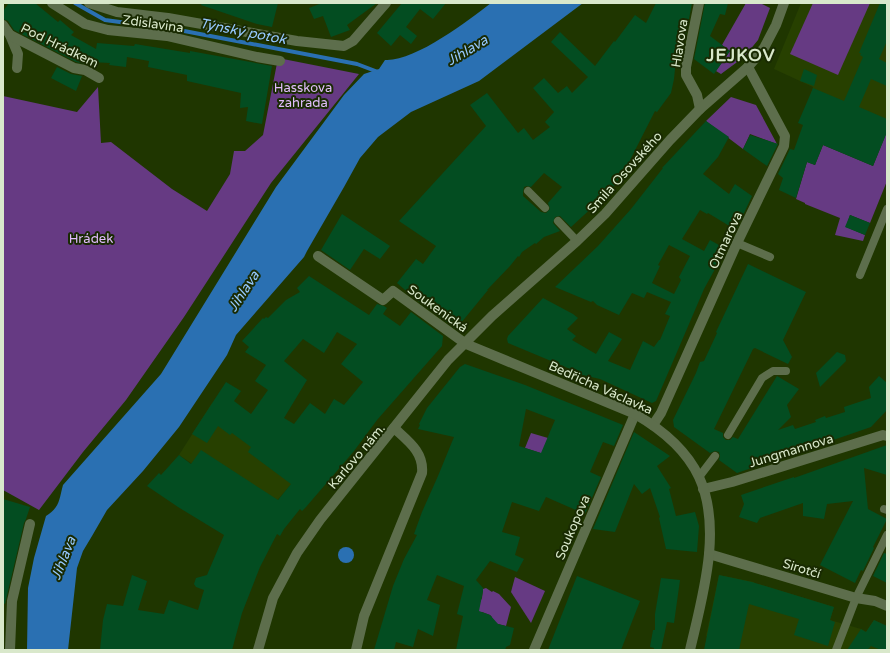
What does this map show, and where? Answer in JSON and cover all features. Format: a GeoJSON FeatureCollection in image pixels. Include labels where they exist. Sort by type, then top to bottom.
{"type":"FeatureCollection","features":[{"type":"Feature","properties":{"kind":"street","name":"Zdislavina"},"geometry":{"type":"LineString","coordinates":[[52,3],[85,24],[108,30],[167,36],[280,61]]}},
{"type":"Feature","properties":{"kind":"street","name":"Zdislavina"},"geometry":{"type":"LineString","coordinates":[[89,3],[117,12],[168,18],[297,41],[344,46],[353,41],[386,3]]}},
{"type":"Feature","properties":{"kind":"street","name":"Hlavova"},"geometry":{"type":"LineString","coordinates":[[699,3],[686,67],[686,75],[697,95],[700,109]]}},
{"type":"Feature","properties":{"kind":"street","name":"Smila Osovského"},"geometry":{"type":"LineString","coordinates":[[394,428],[448,360],[466,344],[492,316],[605,214],[670,140],[700,109],[748,67],[764,48],[776,24],[784,3]]}},
{"type":"Feature","properties":{"kind":"street","name":"Pod Hrádkem"},"geometry":{"type":"LineString","coordinates":[[3,25],[10,35],[18,54],[17,68]]}},
{"type":"Feature","properties":{"kind":"street","name":"Pod Hrádkem"},"geometry":{"type":"LineString","coordinates":[[10,35],[74,68],[85,70],[99,78]]}},
{"type":"Feature","properties":{"kind":"street","name":"Otmarova"},"geometry":{"type":"LineString","coordinates":[[653,425],[661,413],[737,243],[784,146],[785,136],[748,67]]}},
{"type":"Feature","properties":{"kind":"street","name":"Soukenická"},"geometry":{"type":"LineString","coordinates":[[318,256],[383,300],[392,291],[466,344]]}},
{"type":"Feature","properties":{"kind":"street","name":"Bedřicha Václavka"},"geometry":{"type":"LineString","coordinates":[[466,344],[635,414],[653,425],[678,447],[688,460],[699,477],[710,520],[709,554],[690,650]]}},
{"type":"Feature","properties":{"kind":"street","name":"Soukopova"},"geometry":{"type":"LineString","coordinates":[[534,650],[635,414]]}},
{"type":"Feature","properties":{"kind":"street","name":"Karlovo nám."},"geometry":{"type":"LineString","coordinates":[[258,650],[273,598],[297,553],[320,520],[394,428],[413,445],[420,455],[423,466],[422,472],[364,616],[356,650]]}},
{"type":"Feature","properties":{"kind":"street","name":"Jungmannova"},"geometry":{"type":"LineString","coordinates":[[703,489],[732,482],[886,434]]}},
{"type":"Feature","properties":{"kind":"street"},"geometry":{"type":"LineString","coordinates":[[10,650],[12,601],[30,524]]}},
{"type":"Feature","properties":{"kind":"street","name":"Sirotčí"},"geometry":{"type":"LineString","coordinates":[[709,554],[856,598],[875,601],[887,606]]}},
{"type":"Feature","properties":{"kind":"lane"},"geometry":{"type":"LineString","coordinates":[[528,191],[545,208]]}},
{"type":"Feature","properties":{"kind":"lane"},"geometry":{"type":"LineString","coordinates":[[860,275],[887,209]]}},
{"type":"Feature","properties":{"kind":"lane"},"geometry":{"type":"LineString","coordinates":[[558,222],[576,241]]}},
{"type":"Feature","properties":{"kind":"lane"},"geometry":{"type":"LineString","coordinates":[[737,243],[770,257]]}},
{"type":"Feature","properties":{"kind":"lane"},"geometry":{"type":"LineString","coordinates":[[728,435],[762,378],[773,371],[786,371]]}},
{"type":"Feature","properties":{"kind":"lane"},"geometry":{"type":"LineString","coordinates":[[699,477],[715,456]]}},
{"type":"Feature","properties":{"kind":"lane"},"geometry":{"type":"LineString","coordinates":[[836,650],[856,598],[887,535]]}},
{"type":"Feature","properties":{"kind":"shaded area"},"geometry":{"type":"Polygon","coordinates":[[[801,3],[887,3],[887,126],[811,93],[813,87],[774,69],[801,3]]]}},
{"type":"Feature","properties":{"kind":"shaded area"},"geometry":{"type":"Polygon","coordinates":[[[212,403],[303,471],[266,513],[179,455],[212,403]]]}},
{"type":"Feature","properties":{"kind":"shaded area"},"geometry":{"type":"Polygon","coordinates":[[[719,575],[754,582],[753,586],[759,584],[834,607],[830,620],[861,629],[866,632],[874,620],[887,626],[887,650],[706,650],[705,646],[711,639],[706,636],[719,575]]]}},
{"type":"Feature","properties":{"kind":"green space"},"geometry":{"type":"Polygon","coordinates":[[[746,3],[760,3],[770,8],[758,40],[744,57],[721,74],[716,71],[730,51],[722,45],[746,3]]]}},
{"type":"Feature","properties":{"kind":"green space"},"geometry":{"type":"Polygon","coordinates":[[[813,3],[870,3],[838,75],[790,54],[813,3]]]}},
{"type":"Feature","properties":{"kind":"green space","name":"Hrádek"},"geometry":{"type":"Polygon","coordinates":[[[278,58],[359,74],[271,183],[184,317],[126,400],[83,452],[39,510],[3,490],[3,96],[77,112],[98,87],[101,143],[111,142],[172,189],[207,211],[230,174],[234,151],[245,151],[263,135],[278,58]]]}},
{"type":"Feature","properties":{"kind":"green space"},"geometry":{"type":"Polygon","coordinates":[[[731,97],[756,105],[777,144],[750,134],[743,149],[706,121],[731,97]]]}},
{"type":"Feature","properties":{"kind":"green space"},"geometry":{"type":"Polygon","coordinates":[[[886,134],[887,181],[870,223],[850,215],[846,227],[865,235],[863,241],[835,235],[840,218],[796,199],[807,162],[815,165],[823,145],[873,166],[886,134]]]}},
{"type":"Feature","properties":{"kind":"green space"},"geometry":{"type":"Polygon","coordinates":[[[531,433],[548,438],[575,464],[525,448],[531,433]]]}},
{"type":"Feature","properties":{"kind":"green space"},"geometry":{"type":"Polygon","coordinates":[[[515,577],[545,591],[531,623],[511,592],[515,577]]]}},
{"type":"Feature","properties":{"kind":"green space"},"geometry":{"type":"Polygon","coordinates":[[[486,588],[499,594],[511,607],[506,626],[490,622],[492,617],[482,612],[472,618],[482,598],[483,589],[486,588]]]}},
{"type":"Feature","properties":{"kind":"water","name":"Jihlava"},"geometry":{"type":"Polygon","coordinates":[[[491,3],[583,3],[479,81],[411,112],[378,137],[360,158],[304,257],[236,335],[227,355],[179,427],[143,471],[107,510],[83,551],[77,568],[68,650],[27,650],[28,588],[34,558],[46,516],[51,513],[60,499],[63,485],[161,374],[276,187],[344,95],[364,74],[379,69],[385,60],[397,59],[425,48],[469,20],[491,3]]]}},
{"type":"Feature","properties":{"kind":"water"},"geometry":{"type":"Polygon","coordinates":[[[343,547],[349,547],[354,552],[352,561],[349,563],[343,563],[338,558],[338,552],[343,547]]]}},
{"type":"Feature","properties":{"kind":"building"},"geometry":{"type":"Polygon","coordinates":[[[9,3],[35,3],[58,22],[60,20],[74,32],[71,35],[96,49],[97,43],[134,46],[135,44],[190,53],[190,51],[272,66],[262,124],[246,121],[248,107],[240,108],[241,93],[187,81],[187,75],[148,67],[149,61],[127,57],[126,67],[109,65],[110,63],[91,62],[89,65],[76,62],[14,30],[8,21],[3,19],[3,11],[9,3]]]}},
{"type":"Feature","properties":{"kind":"building"},"geometry":{"type":"Polygon","coordinates":[[[202,3],[278,3],[272,27],[257,24],[201,5],[202,3]]]}},
{"type":"Feature","properties":{"kind":"building"},"geometry":{"type":"Polygon","coordinates":[[[322,3],[377,3],[347,25],[350,30],[331,37],[323,16],[314,19],[309,8],[322,3]]]}},
{"type":"Feature","properties":{"kind":"building"},"geometry":{"type":"Polygon","coordinates":[[[402,3],[446,3],[433,19],[420,9],[406,27],[417,36],[411,44],[400,35],[391,46],[377,33],[402,3]]]}},
{"type":"Feature","properties":{"kind":"building"},"geometry":{"type":"Polygon","coordinates":[[[656,3],[692,3],[685,40],[684,39],[680,50],[677,49],[671,93],[657,112],[655,111],[628,164],[614,186],[597,205],[596,204],[571,227],[560,216],[555,217],[553,223],[560,231],[544,237],[536,244],[535,243],[522,252],[487,290],[456,329],[418,301],[397,283],[416,259],[423,264],[436,246],[399,221],[486,126],[470,105],[487,93],[518,133],[524,128],[533,140],[550,127],[545,122],[554,112],[533,88],[544,78],[558,93],[567,86],[572,93],[588,77],[551,42],[560,32],[595,66],[635,15],[646,23],[656,3]],[[544,173],[531,187],[524,187],[523,196],[541,212],[546,213],[550,209],[548,203],[562,187],[544,173]]]}},
{"type":"Feature","properties":{"kind":"building"},"geometry":{"type":"Polygon","coordinates":[[[705,3],[728,3],[725,15],[720,14],[710,36],[730,51],[714,74],[694,59],[705,3]]]}},
{"type":"Feature","properties":{"kind":"building"},"geometry":{"type":"Polygon","coordinates":[[[880,3],[887,3],[887,41],[879,59],[887,63],[887,86],[871,79],[859,107],[887,119],[887,132],[873,166],[823,145],[815,165],[807,162],[796,198],[779,190],[783,178],[778,174],[790,149],[794,150],[803,125],[798,123],[813,88],[844,101],[863,57],[860,55],[861,53],[859,53],[880,3]]]}},
{"type":"Feature","properties":{"kind":"building"},"geometry":{"type":"Polygon","coordinates":[[[57,67],[71,74],[82,76],[76,91],[51,78],[57,67]]]}},
{"type":"Feature","properties":{"kind":"building"},"geometry":{"type":"Polygon","coordinates":[[[804,69],[817,75],[814,86],[800,81],[804,69]]]}},
{"type":"Feature","properties":{"kind":"building"},"geometry":{"type":"Polygon","coordinates":[[[706,121],[729,137],[718,157],[703,174],[729,194],[735,184],[752,196],[736,230],[708,213],[707,214],[700,210],[682,239],[704,251],[710,240],[726,249],[704,289],[656,401],[652,403],[600,379],[574,373],[575,371],[508,343],[507,339],[508,336],[543,298],[578,318],[567,329],[576,336],[572,340],[596,354],[609,332],[622,339],[608,361],[630,370],[643,341],[654,347],[660,340],[670,316],[665,314],[671,302],[647,292],[644,298],[632,293],[619,315],[597,305],[593,301],[591,302],[555,287],[598,246],[631,209],[662,168],[706,121]],[[669,245],[658,265],[660,266],[652,283],[674,294],[681,280],[679,277],[690,256],[669,245]]]}},
{"type":"Feature","properties":{"kind":"building"},"geometry":{"type":"Polygon","coordinates":[[[750,135],[778,144],[767,166],[743,149],[750,135]]]}},
{"type":"Feature","properties":{"kind":"building"},"geometry":{"type":"Polygon","coordinates":[[[342,214],[390,246],[380,259],[364,249],[350,270],[321,250],[342,214]]]}},
{"type":"Feature","properties":{"kind":"building"},"geometry":{"type":"Polygon","coordinates":[[[850,215],[870,223],[865,235],[845,227],[850,215]]]}},
{"type":"Feature","properties":{"kind":"building"},"geometry":{"type":"Polygon","coordinates":[[[748,264],[806,292],[783,340],[792,357],[788,364],[755,348],[753,349],[714,429],[723,433],[723,437],[726,440],[730,440],[733,437],[738,439],[777,376],[799,389],[787,405],[791,417],[778,430],[793,425],[795,429],[816,422],[815,420],[825,416],[826,418],[845,412],[844,407],[871,398],[869,387],[879,376],[887,383],[887,410],[871,427],[737,473],[719,460],[719,452],[715,451],[710,453],[674,427],[673,420],[700,362],[704,361],[748,264]]]}},
{"type":"Feature","properties":{"kind":"building"},"geometry":{"type":"Polygon","coordinates":[[[309,276],[369,315],[377,304],[384,306],[387,308],[383,314],[400,326],[411,312],[443,336],[442,346],[377,420],[354,451],[306,507],[302,511],[300,509],[280,536],[277,534],[260,567],[242,613],[232,650],[100,650],[103,620],[107,604],[123,606],[132,575],[147,581],[138,610],[164,614],[169,600],[198,610],[204,590],[196,587],[194,584],[196,578],[207,575],[224,535],[147,486],[159,473],[161,475],[179,455],[191,464],[201,450],[278,500],[291,484],[248,452],[251,447],[232,433],[230,435],[218,426],[207,443],[192,434],[226,382],[241,391],[234,401],[251,414],[268,390],[255,381],[266,365],[245,352],[249,347],[242,341],[263,318],[268,318],[286,300],[300,292],[297,288],[309,276]],[[337,332],[324,353],[303,339],[284,361],[307,380],[284,418],[294,424],[310,403],[325,414],[334,399],[344,405],[363,382],[341,364],[357,344],[337,332]]]}},
{"type":"Feature","properties":{"kind":"building"},"geometry":{"type":"Polygon","coordinates":[[[837,352],[845,355],[846,361],[820,387],[816,373],[837,352]]]}},
{"type":"Feature","properties":{"kind":"building"},"geometry":{"type":"Polygon","coordinates":[[[465,364],[525,385],[623,425],[614,446],[603,442],[590,472],[601,477],[585,514],[546,497],[539,511],[512,502],[502,532],[520,537],[515,555],[524,559],[517,572],[490,561],[476,580],[483,588],[479,611],[490,615],[498,624],[514,628],[510,645],[506,647],[505,650],[456,650],[463,616],[457,614],[464,586],[437,575],[427,600],[440,605],[433,636],[418,629],[413,647],[396,642],[394,650],[374,650],[393,586],[404,559],[417,535],[414,534],[422,512],[454,437],[418,429],[419,424],[427,408],[460,367],[465,364]],[[526,409],[519,446],[541,453],[555,420],[526,409]]]}},
{"type":"Feature","properties":{"kind":"building"},"geometry":{"type":"Polygon","coordinates":[[[634,432],[670,456],[657,466],[671,488],[669,489],[676,516],[695,512],[699,526],[697,552],[666,549],[660,517],[650,488],[642,494],[634,484],[615,532],[593,529],[634,432]]]}},
{"type":"Feature","properties":{"kind":"building"},"geometry":{"type":"Polygon","coordinates":[[[887,445],[887,475],[864,468],[868,509],[887,519],[863,571],[861,570],[855,583],[820,565],[853,501],[827,504],[824,519],[803,516],[803,503],[760,518],[757,523],[739,517],[744,504],[741,495],[887,445]]]}},
{"type":"Feature","properties":{"kind":"building"},"geometry":{"type":"Polygon","coordinates":[[[3,499],[30,507],[24,523],[5,604],[3,603],[3,499]]]}},
{"type":"Feature","properties":{"kind":"building"},"geometry":{"type":"Polygon","coordinates":[[[884,553],[887,554],[887,583],[873,576],[884,553]]]}},
{"type":"Feature","properties":{"kind":"building"},"geometry":{"type":"Polygon","coordinates":[[[719,575],[752,582],[834,607],[830,620],[835,622],[828,646],[794,635],[799,619],[749,604],[739,650],[704,650],[719,575]]]}},
{"type":"Feature","properties":{"kind":"building"},"geometry":{"type":"Polygon","coordinates":[[[577,576],[640,601],[621,650],[548,650],[577,576]]]}},
{"type":"Feature","properties":{"kind":"building"},"geometry":{"type":"Polygon","coordinates":[[[661,578],[680,580],[674,623],[667,622],[661,650],[654,650],[654,648],[650,647],[653,630],[655,630],[655,614],[661,578]]]}},
{"type":"Feature","properties":{"kind":"building"},"geometry":{"type":"Polygon","coordinates":[[[874,620],[887,626],[887,650],[881,650],[871,646],[867,650],[847,650],[861,629],[866,632],[874,620]]]}},
{"type":"Feature","properties":{"kind":"waterway","name":"Týnský potok"},"geometry":{"type":"LineString","coordinates":[[75,3],[105,20],[179,30],[357,64],[378,72]]}},
{"type":"Feature","properties":{"kind":"district","name":"JEJKOV"},"geometry":{"type":"Point","coordinates":[741,55]}},
{"type":"Feature","properties":{"kind":"park label","name":"Hasskova zahrada"},"geometry":{"type":"Point","coordinates":[303,94]}}]}
